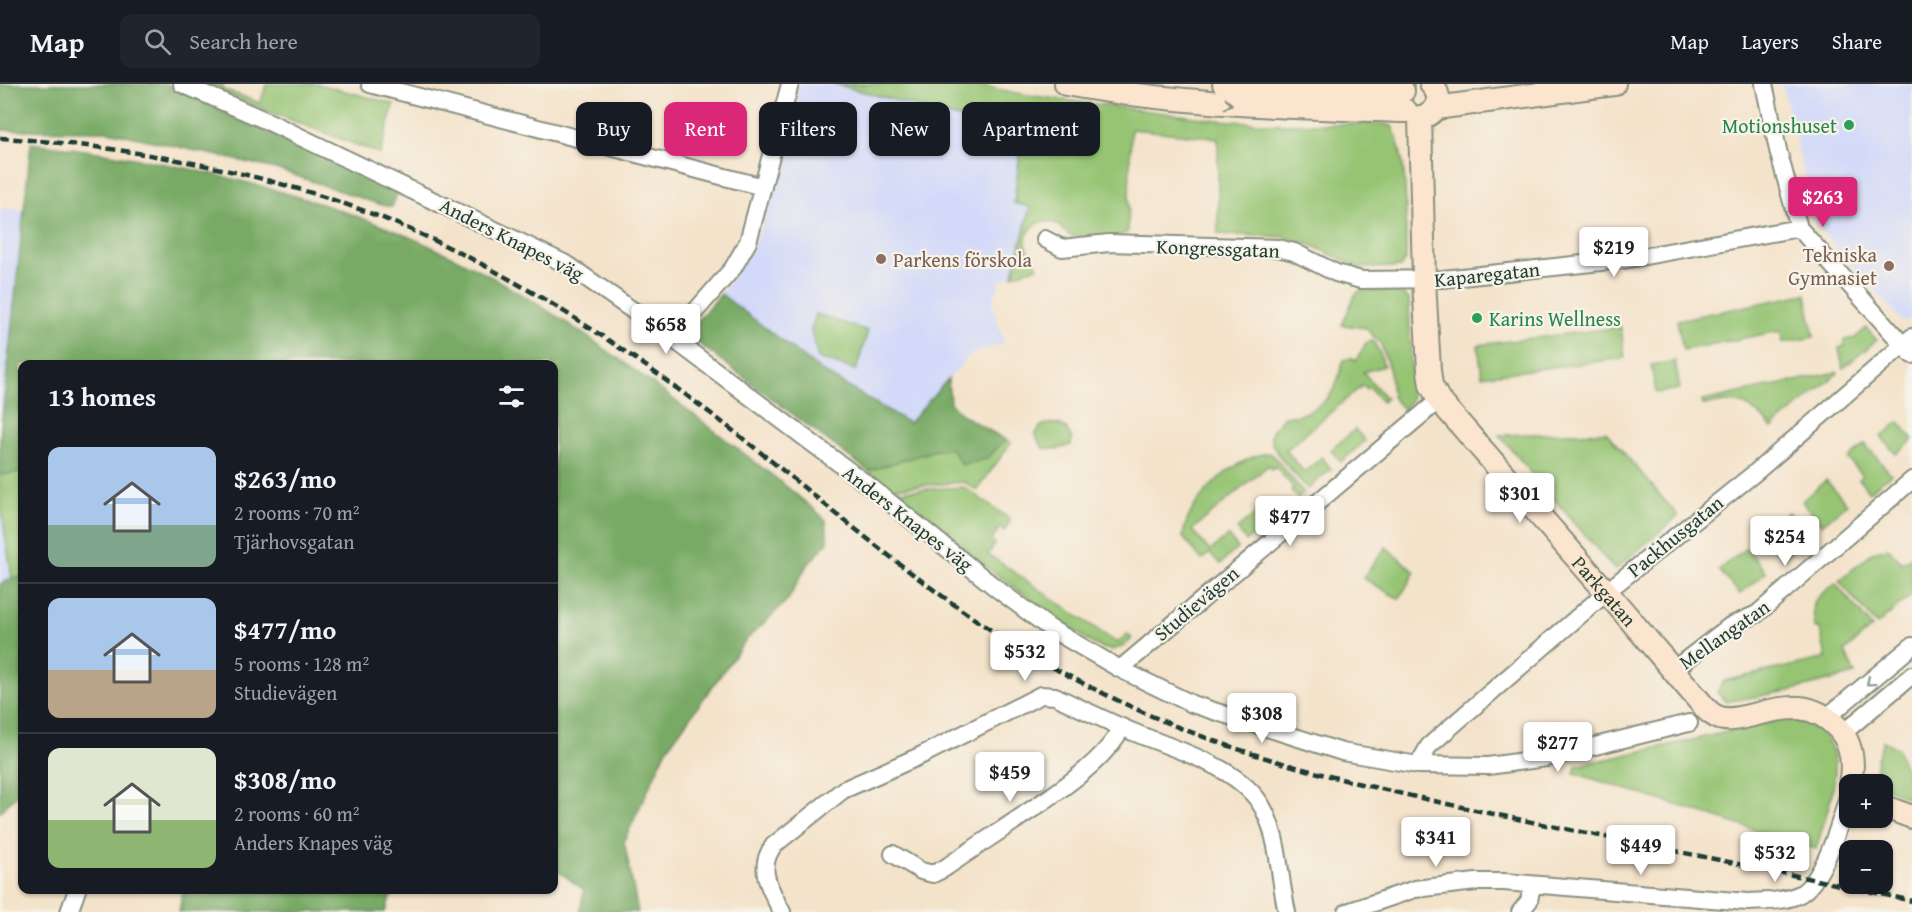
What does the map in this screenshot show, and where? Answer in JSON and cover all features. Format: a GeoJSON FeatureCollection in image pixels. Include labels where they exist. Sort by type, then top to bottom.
{"type":"FeatureCollection","features":[{"type":"Feature","properties":{"kind":"street","name":"Anders Knapes väg"},"geometry":{"type":"LineString","coordinates":[[182,84],[267,121],[568,265],[672,338],[872,488],[1022,608],[1079,646],[1192,704],[1342,752],[1418,765],[1488,766],[1535,760],[1689,723]]}},
{"type":"Feature","properties":{"kind":"street"},"geometry":{"type":"LineString","coordinates":[[370,84],[763,187]]}},
{"type":"Feature","properties":{"kind":"street"},"geometry":{"type":"LineString","coordinates":[[672,338],[733,268],[748,242],[790,84]]}},
{"type":"Feature","properties":{"kind":"street"},"geometry":{"type":"LineString","coordinates":[[1066,84],[1168,99],[1257,106],[1614,84]]}},
{"type":"Feature","properties":{"kind":"street"},"geometry":{"type":"LineString","coordinates":[[1224,84],[1420,97],[1512,84]]}},
{"type":"Feature","properties":{"kind":"street"},"geometry":{"type":"LineString","coordinates":[[1764,84],[1778,150],[1799,228],[1909,346]]}},
{"type":"Feature","properties":{"kind":"street","name":"Parkgatan"},"geometry":{"type":"LineString","coordinates":[[1420,97],[1424,280],[1430,378],[1439,400],[1706,709],[1717,718],[1731,720],[1791,706],[1810,708],[1827,717],[1843,733],[1854,766],[1852,774]]}},
{"type":"Feature","properties":{"kind":"street","name":"Kaparegatan"},"geometry":{"type":"LineString","coordinates":[[1424,280],[1629,259],[1799,228]]}},
{"type":"Feature","properties":{"kind":"street","name":"Kongressgatan"},"geometry":{"type":"LineString","coordinates":[[1045,239],[1062,248],[1109,243],[1287,249],[1349,278],[1424,280]]}},
{"type":"Feature","properties":{"kind":"street","name":"Packhusgatan"},"geometry":{"type":"LineString","coordinates":[[1418,765],[1429,746],[1607,592],[1909,346]]}},
{"type":"Feature","properties":{"kind":"street","name":"Studievägen"},"geometry":{"type":"LineString","coordinates":[[1120,669],[1439,400]]}},
{"type":"Feature","properties":{"kind":"street","name":"Mellangatan"},"geometry":{"type":"LineString","coordinates":[[1673,669],[1730,626],[1757,614],[1912,480]]}},
{"type":"Feature","properties":{"kind":"street"},"geometry":{"type":"LineString","coordinates":[[1827,717],[1912,646]]}},
{"type":"Feature","properties":{"kind":"street"},"geometry":{"type":"LineString","coordinates":[[1843,733],[1912,675]]}},
{"type":"Feature","properties":{"kind":"street"},"geometry":{"type":"LineString","coordinates":[[782,912],[765,875],[766,855],[774,844],[843,790],[922,755],[1041,695],[1055,696],[1122,727],[1194,756],[1239,781],[1252,792],[1271,826],[1287,912]]}},
{"type":"Feature","properties":{"kind":"street"},"geometry":{"type":"LineString","coordinates":[[893,854],[921,872],[933,874],[945,868],[1074,780],[1109,746],[1122,727]]}},
{"type":"Feature","properties":{"kind":"street"},"geometry":{"type":"LineString","coordinates":[[1893,810],[1912,817]]}},
{"type":"Feature","properties":{"kind":"street"},"geometry":{"type":"LineString","coordinates":[[1347,912],[1415,889],[1476,882],[1748,902],[1779,901],[1801,894],[1812,884],[1835,838],[1839,825]]}},
{"type":"Feature","properties":{"kind":"street"},"geometry":{"type":"LineString","coordinates":[[1520,912],[1529,901],[1532,885]]}},
{"type":"Feature","properties":{"kind":"street"},"geometry":{"type":"LineString","coordinates":[[69,912],[76,894]]}},
{"type":"Feature","properties":{"kind":"shaded area","name":"Parkens förskola"},"geometry":{"type":"Polygon","coordinates":[[[799,84],[835,84],[901,102],[869,102],[869,156],[950,156],[950,115],[962,119],[962,156],[1019,156],[1014,202],[1030,207],[1013,275],[998,281],[999,286],[992,302],[1004,343],[971,354],[909,423],[823,372],[721,294],[753,248],[763,223],[780,156],[857,156],[857,102],[794,102],[799,84]]]}},
{"type":"Feature","properties":{"kind":"shaded area"},"geometry":{"type":"Polygon","coordinates":[[[1782,84],[1912,84],[1912,316],[1904,323],[1816,225],[1782,84]]]}},
{"type":"Feature","properties":{"kind":"shaded area"},"geometry":{"type":"Polygon","coordinates":[[[0,208],[24,210],[0,438],[0,208]]]}},
{"type":"Feature","properties":{"kind":"shaded area"},"geometry":{"type":"Polygon","coordinates":[[[18,473],[18,579],[0,585],[0,475],[18,473]]]}},
{"type":"Feature","properties":{"kind":"green space"},"geometry":{"type":"Polygon","coordinates":[[[0,84],[166,84],[398,192],[392,207],[276,169],[108,131],[0,130],[0,84]]]}},
{"type":"Feature","properties":{"kind":"green space"},"geometry":{"type":"Polygon","coordinates":[[[207,84],[223,84],[222,89],[260,103],[267,84],[318,84],[394,104],[380,154],[210,89],[207,84]]]}},
{"type":"Feature","properties":{"kind":"green space"},"geometry":{"type":"Polygon","coordinates":[[[835,84],[974,84],[1026,95],[1080,102],[962,102],[962,119],[950,115],[950,102],[901,102],[835,84]]]}},
{"type":"Feature","properties":{"kind":"green space"},"geometry":{"type":"Polygon","coordinates":[[[1100,105],[1218,120],[1274,124],[1385,124],[1392,126],[1402,157],[1406,210],[1406,260],[1400,267],[1360,268],[1311,245],[1284,237],[1218,234],[1218,138],[1131,129],[1128,232],[1108,238],[1090,239],[1069,235],[1054,223],[1046,221],[1039,223],[1029,232],[1026,242],[1038,267],[1013,275],[1030,207],[1014,203],[1020,156],[1100,156],[1100,105]]]}},
{"type":"Feature","properties":{"kind":"green space"},"geometry":{"type":"Polygon","coordinates":[[[31,143],[136,158],[243,182],[347,213],[445,253],[546,309],[671,398],[796,494],[826,520],[828,542],[806,567],[788,600],[746,640],[667,749],[624,841],[638,912],[580,912],[584,890],[558,871],[558,360],[18,360],[18,473],[0,475],[0,438],[31,143]]]}},
{"type":"Feature","properties":{"kind":"green space"},"geometry":{"type":"Polygon","coordinates":[[[1360,291],[1398,291],[1409,299],[1412,393],[1411,401],[1403,409],[1392,397],[1390,372],[1381,344],[1366,328],[1342,325],[1355,295],[1360,291]]]}},
{"type":"Feature","properties":{"kind":"green space"},"geometry":{"type":"Polygon","coordinates":[[[721,294],[823,372],[909,423],[948,379],[950,403],[962,415],[1006,440],[986,459],[962,465],[952,449],[936,450],[868,471],[686,334],[721,294]]]}},
{"type":"Feature","properties":{"kind":"green space"},"geometry":{"type":"Polygon","coordinates":[[[1806,294],[1814,337],[1783,343],[1780,331],[1683,350],[1677,320],[1806,294]]]}},
{"type":"Feature","properties":{"kind":"green space"},"geometry":{"type":"Polygon","coordinates":[[[816,314],[868,331],[856,370],[818,358],[811,330],[816,314]]]}},
{"type":"Feature","properties":{"kind":"green space"},"geometry":{"type":"Polygon","coordinates":[[[1621,327],[1625,358],[1482,376],[1478,345],[1621,327]]]}},
{"type":"Feature","properties":{"kind":"green space"},"geometry":{"type":"Polygon","coordinates":[[[1866,328],[1877,340],[1843,368],[1839,348],[1845,346],[1844,340],[1855,338],[1866,328]]]}},
{"type":"Feature","properties":{"kind":"green space"},"geometry":{"type":"Polygon","coordinates":[[[1373,341],[1384,366],[1363,372],[1386,398],[1382,402],[1369,387],[1366,389],[1363,385],[1286,450],[1304,472],[1322,457],[1331,469],[1308,489],[1274,448],[1271,435],[1274,427],[1284,416],[1299,415],[1314,409],[1326,399],[1335,387],[1344,360],[1351,358],[1356,361],[1366,343],[1373,341]]]}},
{"type":"Feature","properties":{"kind":"green space"},"geometry":{"type":"Polygon","coordinates":[[[1675,361],[1680,389],[1656,393],[1651,365],[1675,361]]]}},
{"type":"Feature","properties":{"kind":"green space"},"geometry":{"type":"Polygon","coordinates":[[[1837,372],[1772,428],[1756,412],[1742,404],[1703,405],[1702,401],[1837,372]]]}},
{"type":"Feature","properties":{"kind":"green space"},"geometry":{"type":"Polygon","coordinates":[[[1899,422],[1912,441],[1896,454],[1881,437],[1899,422]]]}},
{"type":"Feature","properties":{"kind":"green space"},"geometry":{"type":"Polygon","coordinates":[[[1056,424],[1066,428],[1072,439],[1071,445],[1058,449],[1043,448],[1035,435],[1041,426],[1056,424]]]}},
{"type":"Feature","properties":{"kind":"green space"},"geometry":{"type":"Polygon","coordinates":[[[1355,429],[1365,441],[1341,462],[1331,450],[1355,429]]]}},
{"type":"Feature","properties":{"kind":"green space"},"geometry":{"type":"Polygon","coordinates":[[[1606,432],[1678,516],[1615,570],[1499,435],[1606,432]]]}},
{"type":"Feature","properties":{"kind":"green space"},"geometry":{"type":"Polygon","coordinates":[[[1006,440],[1011,443],[977,490],[964,482],[891,488],[868,471],[936,450],[952,449],[986,459],[1006,440]]]}},
{"type":"Feature","properties":{"kind":"green space"},"geometry":{"type":"Polygon","coordinates":[[[1865,444],[1891,474],[1869,492],[1859,479],[1862,475],[1848,459],[1865,444]]]}},
{"type":"Feature","properties":{"kind":"green space"},"geometry":{"type":"Polygon","coordinates":[[[1272,454],[1304,493],[1298,498],[1291,490],[1293,487],[1275,466],[1272,469],[1269,465],[1192,530],[1210,551],[1228,536],[1238,548],[1220,564],[1210,553],[1202,560],[1183,537],[1192,510],[1213,484],[1226,473],[1253,457],[1272,454]]]}},
{"type":"Feature","properties":{"kind":"green space"},"geometry":{"type":"Polygon","coordinates":[[[18,473],[18,577],[12,578],[0,501],[0,475],[18,473]]]}},
{"type":"Feature","properties":{"kind":"green space"},"geometry":{"type":"Polygon","coordinates":[[[1826,480],[1847,504],[1822,525],[1802,501],[1826,480]]]}},
{"type":"Feature","properties":{"kind":"green space"},"geometry":{"type":"Polygon","coordinates":[[[964,487],[1011,520],[1004,531],[1000,528],[991,540],[995,544],[988,554],[1117,643],[1127,634],[1131,640],[1113,650],[1093,644],[990,570],[896,491],[964,487]]]}},
{"type":"Feature","properties":{"kind":"green space"},"geometry":{"type":"Polygon","coordinates":[[[1262,508],[1271,520],[1246,541],[1237,529],[1262,508]]]}},
{"type":"Feature","properties":{"kind":"green space"},"geometry":{"type":"Polygon","coordinates":[[[1788,512],[1809,536],[1783,559],[1762,534],[1788,512]]]}},
{"type":"Feature","properties":{"kind":"green space"},"geometry":{"type":"Polygon","coordinates":[[[1386,547],[1415,572],[1399,599],[1363,578],[1386,547]]]}},
{"type":"Feature","properties":{"kind":"green space"},"geometry":{"type":"Polygon","coordinates":[[[1746,548],[1766,572],[1740,594],[1719,570],[1746,548]]]}},
{"type":"Feature","properties":{"kind":"green space"},"geometry":{"type":"Polygon","coordinates":[[[1888,548],[1902,563],[1912,555],[1912,595],[1877,625],[1839,581],[1873,552],[1888,548]]]}},
{"type":"Feature","properties":{"kind":"green space"},"geometry":{"type":"Polygon","coordinates":[[[18,577],[18,793],[0,812],[0,584],[18,577]]]}},
{"type":"Feature","properties":{"kind":"green space"},"geometry":{"type":"Polygon","coordinates":[[[1835,583],[1872,627],[1845,651],[1855,674],[1793,690],[1726,702],[1717,692],[1724,681],[1826,658],[1820,628],[1815,628],[1813,611],[1818,598],[1835,583]]]}},
{"type":"Feature","properties":{"kind":"green space"},"geometry":{"type":"Polygon","coordinates":[[[1785,719],[1809,725],[1825,736],[1833,751],[1835,769],[1833,789],[1816,849],[1574,773],[1576,766],[1785,719]]]}},
{"type":"Feature","properties":{"kind":"green space"},"geometry":{"type":"Polygon","coordinates":[[[1883,741],[1897,748],[1911,784],[1907,798],[1893,791],[1893,774],[1877,774],[1877,758],[1883,741]]]}},
{"type":"Feature","properties":{"kind":"green space"},"geometry":{"type":"Polygon","coordinates":[[[182,894],[392,894],[385,912],[179,912],[182,894]]]}},
{"type":"Feature","properties":{"kind":"railway"},"geometry":{"type":"LineString","coordinates":[[0,138],[103,148],[209,166],[312,193],[362,210],[450,248],[529,290],[642,363],[749,443],[924,583],[997,634],[1083,683],[1179,727],[1266,758],[1399,793],[1912,901]]}},
{"type":"Feature","properties":{"kind":"place","name":"Motionshuset"},"geometry":{"type":"Point","coordinates":[1849,125]}},
{"type":"Feature","properties":{"kind":"place","name":"Parkens förskola"},"geometry":{"type":"Point","coordinates":[881,259]}},
{"type":"Feature","properties":{"kind":"place","name":"Tekniska Gymnasiet"},"geometry":{"type":"Point","coordinates":[1889,266]}},
{"type":"Feature","properties":{"kind":"place","name":"Karins Wellness"},"geometry":{"type":"Point","coordinates":[1477,318]}}]}
